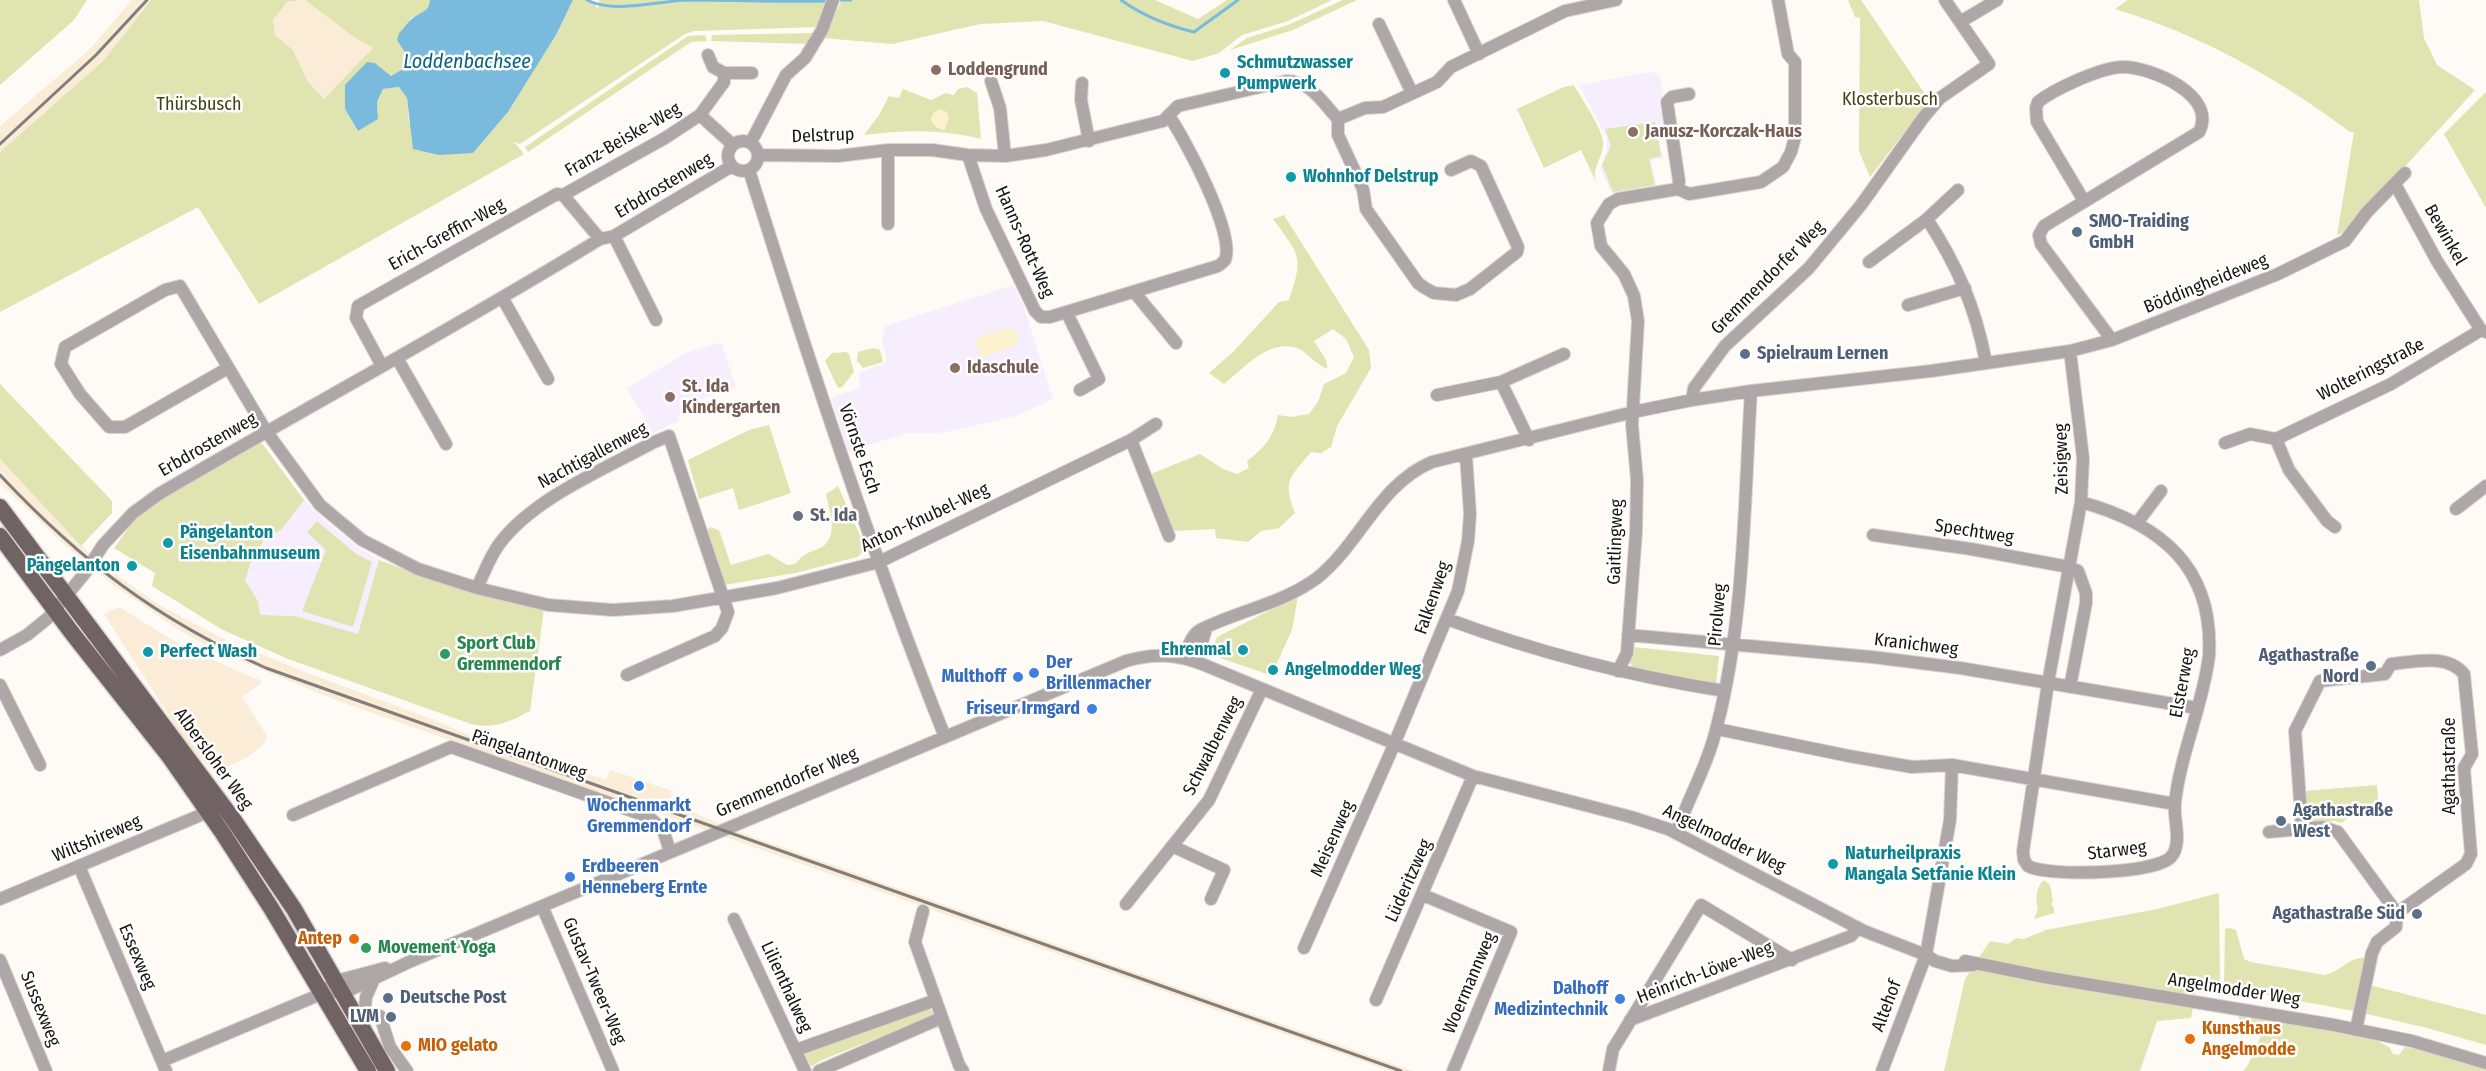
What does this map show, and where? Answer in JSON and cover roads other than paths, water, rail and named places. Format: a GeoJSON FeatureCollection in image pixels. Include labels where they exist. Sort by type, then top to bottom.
{"type":"FeatureCollection","features":[{"type":"Feature","properties":{"kind":"main road","name":"Albersloher Weg"},"geometry":{"type":"LineString","coordinates":[[0,507],[61,603],[169,756],[271,908],[368,1071]]}},
{"type":"Feature","properties":{"kind":"main road","name":"Albersloher Weg"},"geometry":{"type":"LineString","coordinates":[[0,536],[61,603],[233,819],[291,904],[387,1071]]}},
{"type":"Feature","properties":{"kind":"street"},"geometry":{"type":"LineString","coordinates":[[1454,0],[1479,54]]}},
{"type":"Feature","properties":{"kind":"street"},"geometry":{"type":"LineString","coordinates":[[1451,170],[1471,162],[1481,166],[1518,247],[1517,252],[1470,289],[1456,295],[1445,295],[1434,293],[1418,283],[1366,209],[1363,189],[1338,135],[1338,119],[1365,108],[1383,107],[1437,82],[1451,67],[1570,9],[1616,0]]}},
{"type":"Feature","properties":{"kind":"street"},"geometry":{"type":"LineString","coordinates":[[1689,94],[1672,97],[1667,102],[1679,181],[1678,189],[1689,194],[1761,182],[1783,167],[1791,152],[1795,137],[1795,62],[1788,54],[1778,0]]}},
{"type":"Feature","properties":{"kind":"street"},"geometry":{"type":"LineString","coordinates":[[1945,0],[1960,22],[1998,0]]}},
{"type":"Feature","properties":{"kind":"street"},"geometry":{"type":"LineString","coordinates":[[748,170],[758,161],[759,155],[751,142],[786,75],[806,58],[822,30],[832,3]]}},
{"type":"Feature","properties":{"kind":"street","name":"Gremmendorfer Weg"},"geometry":{"type":"LineString","coordinates":[[1692,400],[1694,388],[1725,346],[1809,267],[1861,205],[1940,98],[1989,63],[1960,22]]}},
{"type":"Feature","properties":{"kind":"street"},"geometry":{"type":"LineString","coordinates":[[1379,24],[1412,93]]}},
{"type":"Feature","properties":{"kind":"street"},"geometry":{"type":"LineString","coordinates":[[708,55],[713,67],[724,73],[752,73]]}},
{"type":"Feature","properties":{"kind":"street"},"geometry":{"type":"LineString","coordinates":[[2084,201],[2037,122],[2038,102],[2097,72],[2122,67],[2159,74],[2189,94],[2202,110],[2202,126],[2199,132],[2044,226],[2039,235],[2041,244],[2112,340]]}},
{"type":"Feature","properties":{"kind":"street","name":"Franz-Beiske-Weg"},"geometry":{"type":"LineString","coordinates":[[563,195],[665,138],[700,115],[724,82],[724,73]]}},
{"type":"Feature","properties":{"kind":"street"},"geometry":{"type":"LineString","coordinates":[[992,81],[1000,108],[1005,156]]}},
{"type":"Feature","properties":{"kind":"street","name":"Delstrup"},"geometry":{"type":"LineString","coordinates":[[759,155],[838,156],[888,150],[932,150],[968,155],[1005,156],[1089,141],[1163,121],[1178,106],[1286,81],[1299,81],[1308,86],[1338,119]]}},
{"type":"Feature","properties":{"kind":"street"},"geometry":{"type":"LineString","coordinates":[[1082,82],[1081,100],[1089,141]]}},
{"type":"Feature","properties":{"kind":"street","name":"Franz-Beiske-Weg"},"geometry":{"type":"LineString","coordinates":[[700,115],[733,145]]}},
{"type":"Feature","properties":{"kind":"street","name":"Hanns-Rott-Weg"},"geometry":{"type":"LineString","coordinates":[[968,155],[987,208],[1035,311],[1041,317],[1067,314],[1218,266],[1224,260],[1226,250],[1220,220],[1213,201],[1182,134],[1170,116]]}},
{"type":"Feature","properties":{"kind":"street","name":"Erbdrostenweg"},"geometry":{"type":"LineString","coordinates":[[748,170],[737,170],[732,166],[728,155],[738,141],[751,142]]}},
{"type":"Feature","properties":{"kind":"street"},"geometry":{"type":"LineString","coordinates":[[888,150],[888,224]]}},
{"type":"Feature","properties":{"kind":"street","name":"Erbdrostenweg"},"geometry":{"type":"LineString","coordinates":[[0,650],[27,635],[61,603],[92,564],[103,545],[133,513],[159,494],[266,431],[503,299],[600,239],[614,236],[732,166]]}},
{"type":"Feature","properties":{"kind":"street","name":"Vörnste Esch"},"geometry":{"type":"LineString","coordinates":[[748,170],[804,347],[879,562],[945,737]]}},
{"type":"Feature","properties":{"kind":"street","name":"Böddingheideweg"},"geometry":{"type":"LineString","coordinates":[[1692,400],[1986,363],[2070,351],[2112,340],[2278,274],[2345,241],[2367,212],[2405,173]]}},
{"type":"Feature","properties":{"kind":"street","name":"Bewinkel"},"geometry":{"type":"LineString","coordinates":[[2395,184],[2437,261],[2484,331]]}},
{"type":"Feature","properties":{"kind":"street","name":"Gaitlingweg"},"geometry":{"type":"LineString","coordinates":[[1618,671],[1627,653],[1636,532],[1633,412],[1638,321],[1634,296],[1624,274],[1601,246],[1597,223],[1609,204],[1618,199],[1678,189]]}},
{"type":"Feature","properties":{"kind":"street"},"geometry":{"type":"LineString","coordinates":[[1869,262],[1927,219],[1958,190]]}},
{"type":"Feature","properties":{"kind":"street","name":"Erich-Greffin-Weg"},"geometry":{"type":"LineString","coordinates":[[382,366],[356,318],[358,306],[557,194],[563,195]]}},
{"type":"Feature","properties":{"kind":"street"},"geometry":{"type":"LineString","coordinates":[[563,195],[600,239]]}},
{"type":"Feature","properties":{"kind":"street"},"geometry":{"type":"LineString","coordinates":[[1927,219],[1948,252],[1965,288],[1979,326],[1986,363]]}},
{"type":"Feature","properties":{"kind":"street","name":"Erbdrostenweg"},"geometry":{"type":"LineString","coordinates":[[614,236],[656,320]]}},
{"type":"Feature","properties":{"kind":"street","name":"Anton-Knubel-Weg"},"geometry":{"type":"LineString","coordinates":[[228,368],[125,427],[109,427],[81,394],[61,364],[65,347],[165,290],[180,286],[266,431],[320,505],[362,540],[418,569],[477,588],[548,605],[613,610],[673,606],[724,598],[777,588],[879,562],[1131,440],[1156,424]]}},
{"type":"Feature","properties":{"kind":"street"},"geometry":{"type":"LineString","coordinates":[[1908,305],[1965,288]]}},
{"type":"Feature","properties":{"kind":"street"},"geometry":{"type":"LineString","coordinates":[[1135,293],[1176,343]]}},
{"type":"Feature","properties":{"kind":"street"},"geometry":{"type":"LineString","coordinates":[[503,299],[548,379]]}},
{"type":"Feature","properties":{"kind":"street","name":"Hanns-Rott-Weg"},"geometry":{"type":"LineString","coordinates":[[1067,314],[1099,379],[1080,390]]}},
{"type":"Feature","properties":{"kind":"street","name":"Wolteringstraße"},"geometry":{"type":"LineString","coordinates":[[2276,439],[2391,384],[2484,331]]}},
{"type":"Feature","properties":{"kind":"street","name":"Zeisigweg"},"geometry":{"type":"LineString","coordinates":[[2032,780],[2081,502],[2083,458],[2070,351]]}},
{"type":"Feature","properties":{"kind":"street"},"geometry":{"type":"LineString","coordinates":[[1437,395],[1501,382],[1564,354]]}},
{"type":"Feature","properties":{"kind":"street"},"geometry":{"type":"LineString","coordinates":[[397,358],[446,444]]}},
{"type":"Feature","properties":{"kind":"street"},"geometry":{"type":"LineString","coordinates":[[1501,382],[1529,440]]}},
{"type":"Feature","properties":{"kind":"street","name":"Pirolweg"},"geometry":{"type":"LineString","coordinates":[[1676,833],[1717,729],[1735,645],[1751,391]]}},
{"type":"Feature","properties":{"kind":"street"},"geometry":{"type":"LineString","coordinates":[[1183,657],[1199,630],[1293,593],[1316,578],[1340,557],[1398,483],[1413,470],[1432,462],[1529,440],[1633,412],[1692,400]]}},
{"type":"Feature","properties":{"kind":"street"},"geometry":{"type":"LineString","coordinates":[[2225,443],[2250,434],[2276,439],[2289,470],[2326,521],[2335,527]]}},
{"type":"Feature","properties":{"kind":"street","name":"Nachtigallenweg"},"geometry":{"type":"LineString","coordinates":[[477,588],[498,544],[537,506],[669,436],[724,598]]}},
{"type":"Feature","properties":{"kind":"street"},"geometry":{"type":"LineString","coordinates":[[1131,440],[1169,536]]}},
{"type":"Feature","properties":{"kind":"street","name":"Falkenweg"},"geometry":{"type":"LineString","coordinates":[[1394,744],[1458,591],[1468,541],[1469,487],[1466,455]]}},
{"type":"Feature","properties":{"kind":"street"},"geometry":{"type":"LineString","coordinates":[[2456,509],[2486,486]]}},
{"type":"Feature","properties":{"kind":"street"},"geometry":{"type":"LineString","coordinates":[[2137,523],[2161,491]]}},
{"type":"Feature","properties":{"kind":"street","name":"Elsterweg"},"geometry":{"type":"LineString","coordinates":[[2081,502],[2137,523],[2171,546],[2191,572],[2201,593],[2210,636],[2208,666],[2175,804]]}},
{"type":"Feature","properties":{"kind":"street","name":"Spechtweg"},"geometry":{"type":"LineString","coordinates":[[1873,535],[1971,549],[2069,567]]}},
{"type":"Feature","properties":{"kind":"street"},"geometry":{"type":"LineString","coordinates":[[2069,567],[2078,571],[2086,593],[2070,687]]}},
{"type":"Feature","properties":{"kind":"street"},"geometry":{"type":"LineString","coordinates":[[627,675],[716,636],[728,612],[724,598]]}},
{"type":"Feature","properties":{"kind":"street"},"geometry":{"type":"LineString","coordinates":[[1447,620],[1516,644],[1618,671],[1725,691]]}},
{"type":"Feature","properties":{"kind":"street"},"geometry":{"type":"LineString","coordinates":[[1196,662],[1206,629]]}},
{"type":"Feature","properties":{"kind":"street","name":"Kranichweg"},"geometry":{"type":"LineString","coordinates":[[1628,635],[1890,659],[2197,708]]}},
{"type":"Feature","properties":{"kind":"street","name":"Gremmendorfer Weg"},"geometry":{"type":"LineString","coordinates":[[339,987],[374,979],[670,851],[1126,661],[1153,655],[1183,657],[1196,662]]}},
{"type":"Feature","properties":{"kind":"street","name":"Agathastraße"},"geometry":{"type":"LineString","coordinates":[[2302,829],[2295,731],[2320,681],[2385,674],[2391,664],[2436,660],[2460,668],[2464,674],[2472,754],[2464,768],[2471,854],[2466,864],[2397,913],[2396,927],[2377,942],[2372,953],[2356,1030]]}},
{"type":"Feature","properties":{"kind":"street","name":"Angelmodder Weg"},"geometry":{"type":"LineString","coordinates":[[1196,662],[1473,776],[1631,817],[1676,833],[1858,928],[1926,955],[1935,961],[1952,966],[1973,965],[2356,1030],[2445,1050],[2486,1063]]}},
{"type":"Feature","properties":{"kind":"street"},"geometry":{"type":"LineString","coordinates":[[0,685],[40,765]]}},
{"type":"Feature","properties":{"kind":"street","name":"Schwalbenweg"},"geometry":{"type":"LineString","coordinates":[[1126,904],[1209,800],[1262,689]]}},
{"type":"Feature","properties":{"kind":"street"},"geometry":{"type":"LineString","coordinates":[[1717,729],[1912,767],[1952,765],[2175,804]]}},
{"type":"Feature","properties":{"kind":"street","name":"Meisenweg"},"geometry":{"type":"LineString","coordinates":[[1304,948],[1394,744]]}},
{"type":"Feature","properties":{"kind":"street","name":"Pängelantonweg"},"geometry":{"type":"LineString","coordinates":[[293,815],[451,747],[649,817],[663,830],[670,851]]}},
{"type":"Feature","properties":{"kind":"street","name":"Altehof"},"geometry":{"type":"LineString","coordinates":[[1882,1071],[1926,955],[1950,820],[1952,765]]}},
{"type":"Feature","properties":{"kind":"street","name":"Lüderitzweg"},"geometry":{"type":"LineString","coordinates":[[1376,1000],[1473,776]]}},
{"type":"Feature","properties":{"kind":"street","name":"Starweg"},"geometry":{"type":"LineString","coordinates":[[2032,780],[2024,860],[2028,866],[2046,872],[2097,873],[2160,864],[2168,860],[2176,844],[2175,804]]}},
{"type":"Feature","properties":{"kind":"street","name":"Wiltshireweg"},"geometry":{"type":"LineString","coordinates":[[0,899],[208,813]]}},
{"type":"Feature","properties":{"kind":"street"},"geometry":{"type":"LineString","coordinates":[[2269,832],[2322,827],[2338,832],[2397,913]]}},
{"type":"Feature","properties":{"kind":"street"},"geometry":{"type":"LineString","coordinates":[[1172,846],[1224,870],[1211,899]]}},
{"type":"Feature","properties":{"kind":"street","name":"Essexweg"},"geometry":{"type":"LineString","coordinates":[[79,867],[164,1066],[321,994]]}},
{"type":"Feature","properties":{"kind":"street","name":"Woermannweg"},"geometry":{"type":"LineString","coordinates":[[1422,895],[1511,932],[1453,1071]]}},
{"type":"Feature","properties":{"kind":"street","name":"Heinrich-Löwe-Weg"},"geometry":{"type":"LineString","coordinates":[[1609,1070],[1613,1049],[1701,905],[1792,960]]}},
{"type":"Feature","properties":{"kind":"street","name":"Gustav-Tweer-Weg"},"geometry":{"type":"LineString","coordinates":[[542,906],[613,1071]]}},
{"type":"Feature","properties":{"kind":"street"},"geometry":{"type":"LineString","coordinates":[[923,911],[915,942],[941,1018],[963,1071]]}},
{"type":"Feature","properties":{"kind":"street","name":"Lilienthalweg"},"geometry":{"type":"LineString","coordinates":[[734,920],[805,1071]]}},
{"type":"Feature","properties":{"kind":"street","name":"Heinrich-Löwe-Weg"},"geometry":{"type":"LineString","coordinates":[[1630,1020],[1792,960],[1851,936],[1858,928]]}},
{"type":"Feature","properties":{"kind":"street","name":"Sussexweg"},"geometry":{"type":"LineString","coordinates":[[0,960],[46,1071]]}},
{"type":"Feature","properties":{"kind":"street","name":"Gremmendorfer Weg"},"geometry":{"type":"LineString","coordinates":[[321,994],[409,962]]}},
{"type":"Feature","properties":{"kind":"street"},"geometry":{"type":"LineString","coordinates":[[363,1031],[366,996],[374,979]]}},
{"type":"Feature","properties":{"kind":"street"},"geometry":{"type":"LineString","coordinates":[[796,1050],[936,1000]]}},
{"type":"Feature","properties":{"kind":"street"},"geometry":{"type":"LineString","coordinates":[[380,1016],[390,1047],[407,1071]]}},
{"type":"Feature","properties":{"kind":"street"},"geometry":{"type":"LineString","coordinates":[[819,1071],[941,1018]]}},
{"type":"Feature","properties":{"kind":"street"},"geometry":{"type":"LineString","coordinates":[[373,1048],[390,1047]]}},
{"type":"Feature","properties":{"kind":"water","name":"Loddenbachsee"},"geometry":{"type":"Polygon","coordinates":[[[430,0],[573,0],[556,35],[508,112],[473,153],[439,155],[413,149],[407,98],[399,87],[383,89],[377,102],[378,119],[358,131],[345,109],[345,85],[367,62],[375,63],[391,76],[403,69],[406,54],[397,40],[399,33],[411,19],[426,9],[430,0]]]}},
{"type":"Feature","properties":{"kind":"waterway"},"geometry":{"type":"LineString","coordinates":[[587,0],[610,6],[636,6],[687,0],[830,1]]}},
{"type":"Feature","properties":{"kind":"waterway"},"geometry":{"type":"LineString","coordinates":[[837,0],[851,0]]}},
{"type":"Feature","properties":{"kind":"waterway"},"geometry":{"type":"LineString","coordinates":[[1121,0],[1156,19],[1194,32],[1238,0]]}},
{"type":"Feature","properties":{"kind":"railway"},"geometry":{"type":"LineString","coordinates":[[0,144],[96,55],[147,0]]}},
{"type":"Feature","properties":{"kind":"railway"},"geometry":{"type":"LineString","coordinates":[[0,475],[61,535],[122,586],[190,629],[266,668],[1401,1071]]}},
{"type":"Feature","properties":{"kind":"place","name":"Loddengrund"},"geometry":{"type":"Point","coordinates":[936,70]}},
{"type":"Feature","properties":{"kind":"place","name":"Schmutzwasser Pumpwerk"},"geometry":{"type":"Point","coordinates":[1225,73]}},
{"type":"Feature","properties":{"kind":"place","name":"Janusz-Korczak-Haus"},"geometry":{"type":"Point","coordinates":[1633,132]}},
{"type":"Feature","properties":{"kind":"place","name":"Wohnhof Delstrup"},"geometry":{"type":"Point","coordinates":[1291,177]}},
{"type":"Feature","properties":{"kind":"place","name":"SMO-Traiding GmbH"},"geometry":{"type":"Point","coordinates":[2077,232]}},
{"type":"Feature","properties":{"kind":"place","name":"Spielraum Lernen"},"geometry":{"type":"Point","coordinates":[1745,354]}},
{"type":"Feature","properties":{"kind":"place","name":"Idaschule"},"geometry":{"type":"Point","coordinates":[955,368]}},
{"type":"Feature","properties":{"kind":"place","name":"St. Ida Kindergarten"},"geometry":{"type":"Point","coordinates":[670,397]}},
{"type":"Feature","properties":{"kind":"place","name":"St. Ida"},"geometry":{"type":"Point","coordinates":[798,516]}},
{"type":"Feature","properties":{"kind":"place","name":"Pängelanton Eisenbahnmuseum"},"geometry":{"type":"Point","coordinates":[168,543]}},
{"type":"Feature","properties":{"kind":"place","name":"Pängelanton"},"geometry":{"type":"Point","coordinates":[132,566]}},
{"type":"Feature","properties":{"kind":"place","name":"Ehrenmal"},"geometry":{"type":"Point","coordinates":[1243,650]}},
{"type":"Feature","properties":{"kind":"place","name":"Perfect Wash"},"geometry":{"type":"Point","coordinates":[148,652]}},
{"type":"Feature","properties":{"kind":"place","name":"Sport Club Gremmendorf"},"geometry":{"type":"Point","coordinates":[445,654]}},
{"type":"Feature","properties":{"kind":"place","name":"Agathastraße Nord"},"geometry":{"type":"Point","coordinates":[2371,666]}},
{"type":"Feature","properties":{"kind":"place","name":"Angelmodder Weg"},"geometry":{"type":"Point","coordinates":[1273,670]}},
{"type":"Feature","properties":{"kind":"place","name":"Der Brillenmacher"},"geometry":{"type":"Point","coordinates":[1034,673]}},
{"type":"Feature","properties":{"kind":"place","name":"Multhoff"},"geometry":{"type":"Point","coordinates":[1018,677]}},
{"type":"Feature","properties":{"kind":"place","name":"Friseur Irmgard"},"geometry":{"type":"Point","coordinates":[1092,709]}},
{"type":"Feature","properties":{"kind":"place","name":"Wochenmarkt Gremmendorf"},"geometry":{"type":"Point","coordinates":[639,786]}},
{"type":"Feature","properties":{"kind":"place","name":"Agathastraße West"},"geometry":{"type":"Point","coordinates":[2281,821]}},
{"type":"Feature","properties":{"kind":"place","name":"Naturheilpraxis Mangala Setfanie Klein"},"geometry":{"type":"Point","coordinates":[1833,864]}},
{"type":"Feature","properties":{"kind":"place","name":"Erdbeeren Henneberg Ernte"},"geometry":{"type":"Point","coordinates":[570,877]}},
{"type":"Feature","properties":{"kind":"place","name":"Agathastraße Süd"},"geometry":{"type":"Point","coordinates":[2417,914]}},
{"type":"Feature","properties":{"kind":"place","name":"Antep"},"geometry":{"type":"Point","coordinates":[354,939]}},
{"type":"Feature","properties":{"kind":"place","name":"Movement Yoga"},"geometry":{"type":"Point","coordinates":[366,948]}},
{"type":"Feature","properties":{"kind":"place","name":"Deutsche Post"},"geometry":{"type":"Point","coordinates":[388,998]}},
{"type":"Feature","properties":{"kind":"place","name":"Dalhoff Medizintechnik"},"geometry":{"type":"Point","coordinates":[1620,999]}},
{"type":"Feature","properties":{"kind":"place","name":"LVM"},"geometry":{"type":"Point","coordinates":[391,1017]}},
{"type":"Feature","properties":{"kind":"place","name":"Kunsthaus Angelmodde"},"geometry":{"type":"Point","coordinates":[2190,1039]}},
{"type":"Feature","properties":{"kind":"place","name":"MIO gelato"},"geometry":{"type":"Point","coordinates":[406,1046]}},
{"type":"Feature","properties":{"kind":"park label","name":"Klosterbusch"},"geometry":{"type":"Point","coordinates":[1890,100]}},
{"type":"Feature","properties":{"kind":"park label","name":"Thürsbusch"},"geometry":{"type":"Point","coordinates":[199,105]}}]}
